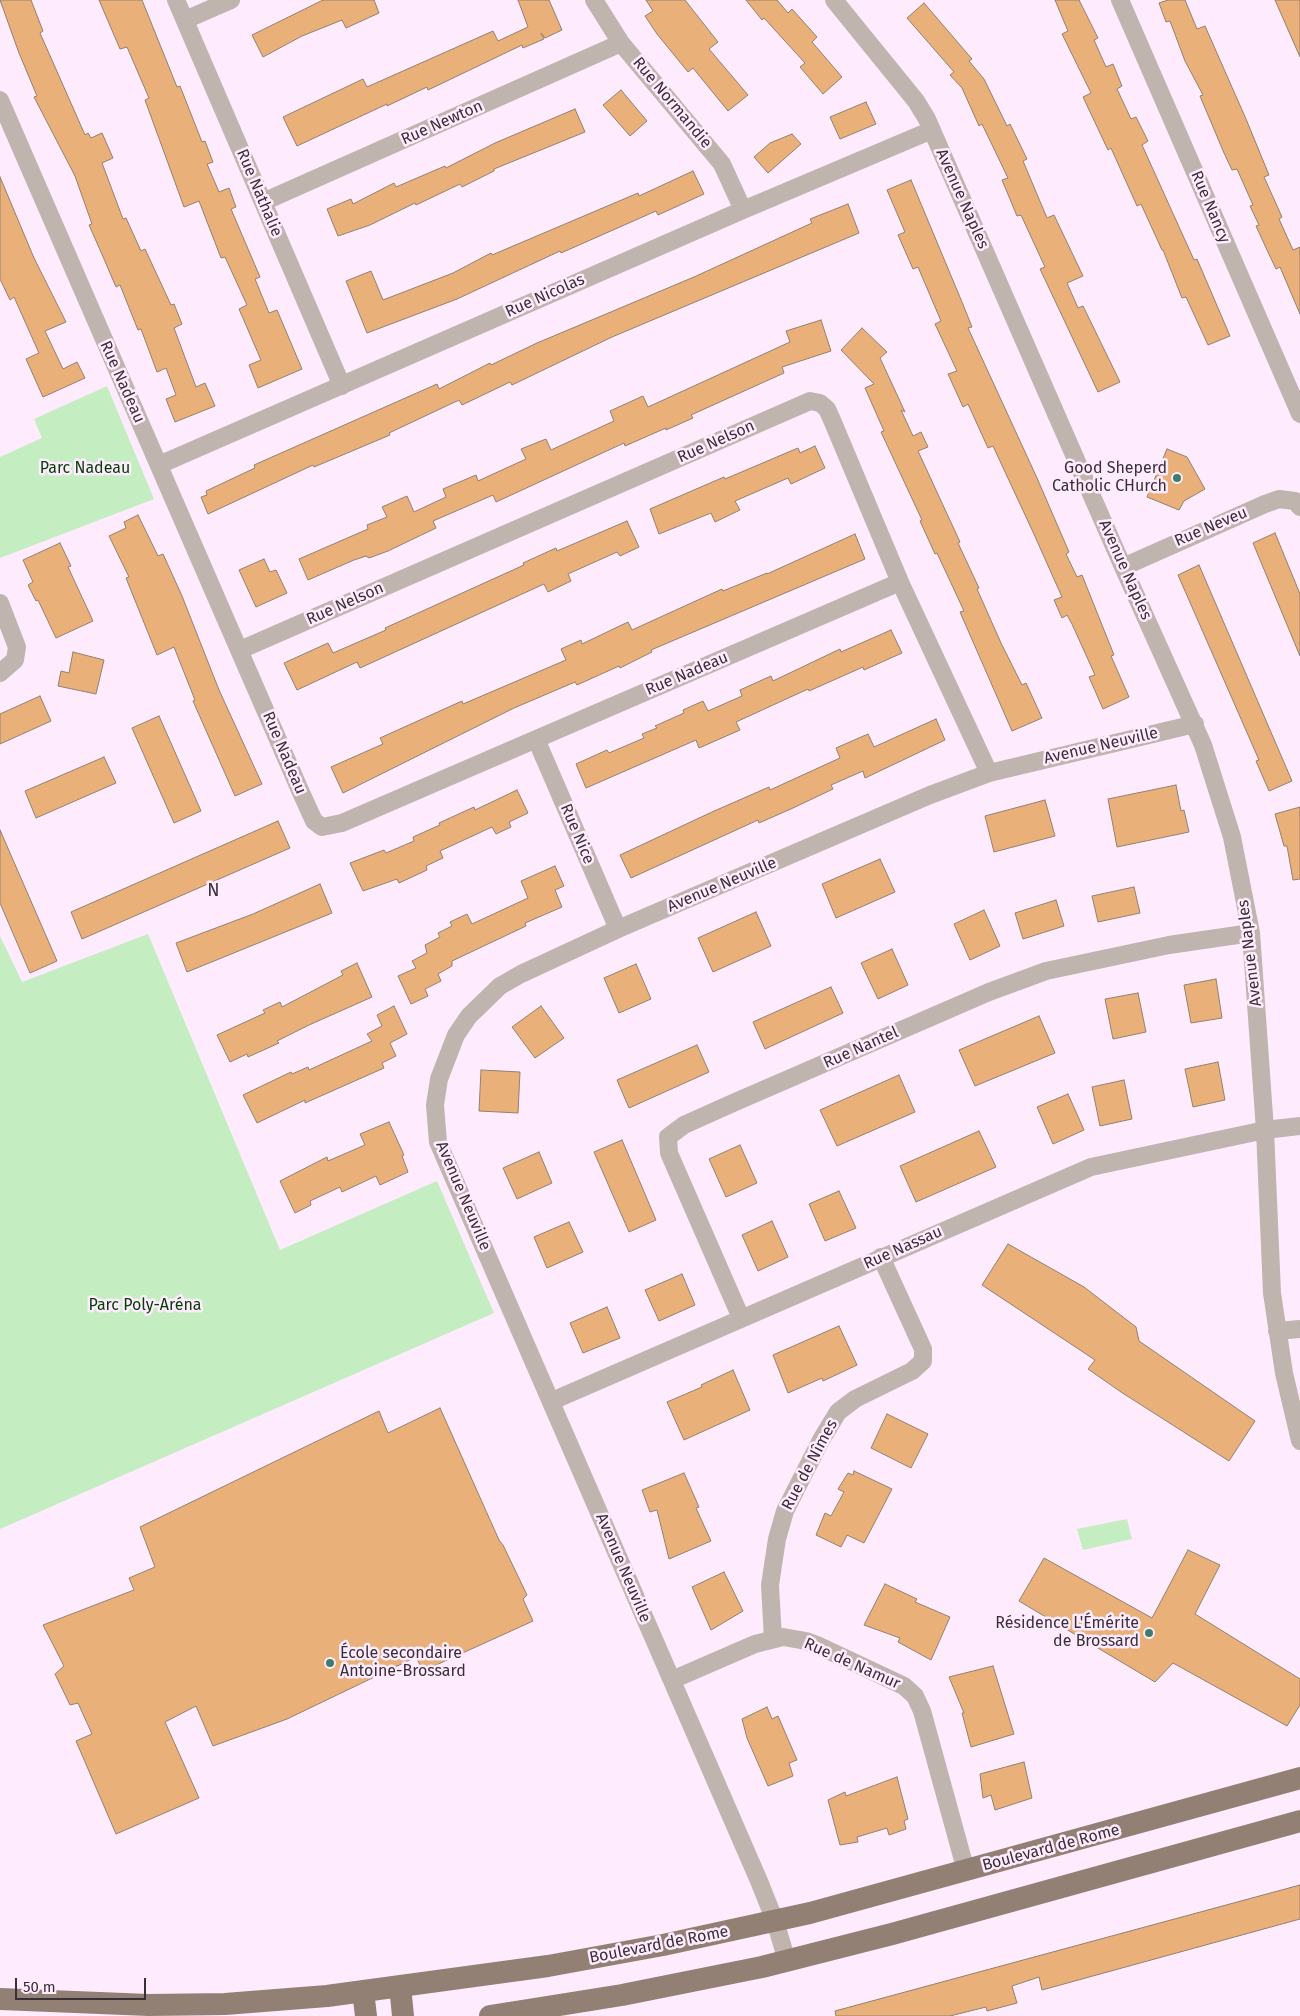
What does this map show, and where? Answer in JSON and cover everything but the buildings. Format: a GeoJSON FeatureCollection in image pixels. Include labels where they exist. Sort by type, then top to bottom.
{"type":"FeatureCollection","features":[{"type":"Feature","properties":{"kind":"main road","name":"Boulevard de Rome"},"geometry":{"type":"LineString","coordinates":[[0,1999],[196,2005],[293,1999],[548,1966],[775,1921],[966,1871],[1300,1778]]}},
{"type":"Feature","properties":{"kind":"main road"},"geometry":{"type":"LineString","coordinates":[[490,2016],[639,1991],[787,1961],[902,1932],[1300,1821]]}},
{"type":"Feature","properties":{"kind":"main road"},"geometry":{"type":"LineString","coordinates":[[400,1986],[403,2016]]}},
{"type":"Feature","properties":{"kind":"main road"},"geometry":{"type":"LineString","coordinates":[[363,1991],[366,2016]]}},
{"type":"Feature","properties":{"kind":"street","name":"Rue Nathalie"},"geometry":{"type":"LineString","coordinates":[[176,0],[342,386]]}},
{"type":"Feature","properties":{"kind":"street"},"geometry":{"type":"LineString","coordinates":[[185,20],[231,0]]}},
{"type":"Feature","properties":{"kind":"street","name":"Rue Normandie"},"geometry":{"type":"LineString","coordinates":[[594,0],[621,43],[709,146],[722,164],[743,210]]}},
{"type":"Feature","properties":{"kind":"street","name":"Avenue Naples"},"geometry":{"type":"LineString","coordinates":[[834,0],[916,101],[932,130],[1122,567],[1195,724],[1232,837],[1251,933],[1265,1130],[1270,1274],[1284,1373],[1300,1441]]}},
{"type":"Feature","properties":{"kind":"street","name":"Rue Nancy"},"geometry":{"type":"LineString","coordinates":[[1120,0],[1300,414]]}},
{"type":"Feature","properties":{"kind":"street","name":"Rue Newton"},"geometry":{"type":"LineString","coordinates":[[263,202],[621,43]]}},
{"type":"Feature","properties":{"kind":"street","name":"Rue Nadeau"},"geometry":{"type":"LineString","coordinates":[[0,100],[4,121],[159,465],[314,820],[322,827],[342,823],[900,582]]}},
{"type":"Feature","properties":{"kind":"street","name":"Rue Nicolas"},"geometry":{"type":"LineString","coordinates":[[159,465],[743,210],[932,130]]}},
{"type":"Feature","properties":{"kind":"street","name":"Rue Nelson"},"geometry":{"type":"LineString","coordinates":[[240,650],[810,401],[820,403],[830,414],[900,582],[989,773]]}},
{"type":"Feature","properties":{"kind":"street","name":"Rue Neveu"},"geometry":{"type":"LineString","coordinates":[[1122,567],[1279,499],[1295,501],[1300,506]]}},
{"type":"Feature","properties":{"kind":"street"},"geometry":{"type":"LineString","coordinates":[[0,603],[18,647],[15,660],[0,672]]}},
{"type":"Feature","properties":{"kind":"street","name":"Avenue Neuville"},"geometry":{"type":"LineString","coordinates":[[787,1961],[775,1921],[552,1401],[438,1142],[435,1104],[439,1079],[450,1048],[469,1016],[500,986],[521,974],[618,929],[930,795],[989,773],[1195,724]]}},
{"type":"Feature","properties":{"kind":"street","name":"Rue Nice"},"geometry":{"type":"LineString","coordinates":[[536,740],[618,929]]}},
{"type":"Feature","properties":{"kind":"street","name":"Rue Nantel"},"geometry":{"type":"LineString","coordinates":[[741,1318],[669,1153],[668,1137],[684,1126],[733,1103],[990,992],[1046,971],[1169,945],[1251,933]]}},
{"type":"Feature","properties":{"kind":"street"},"geometry":{"type":"LineString","coordinates":[[1265,1130],[1300,1126]]}},
{"type":"Feature","properties":{"kind":"street","name":"Rue Nassau"},"geometry":{"type":"LineString","coordinates":[[552,1401],[1091,1166],[1265,1130]]}},
{"type":"Feature","properties":{"kind":"street","name":"Rue de Nîmes"},"geometry":{"type":"LineString","coordinates":[[773,1639],[770,1585],[777,1539],[785,1511],[821,1440],[838,1412],[855,1399],[912,1370],[923,1362],[923,1349],[881,1257]]}},
{"type":"Feature","properties":{"kind":"street"},"geometry":{"type":"LineString","coordinates":[[1277,1332],[1300,1328]]}},
{"type":"Feature","properties":{"kind":"street","name":"Rue de Namur"},"geometry":{"type":"LineString","coordinates":[[672,1680],[756,1644],[773,1639],[794,1638],[812,1644],[897,1682],[915,1696],[922,1711],[966,1871]]}},
{"type":"Feature","properties":{"kind":"green space","name":"Parc Nadeau"},"geometry":{"type":"Polygon","coordinates":[[[107,386],[154,499],[0,558],[0,457],[42,438],[34,419],[107,386]]]}},
{"type":"Feature","properties":{"kind":"green space","name":"Parc Poly-Aréna"},"geometry":{"type":"Polygon","coordinates":[[[148,934],[280,1250],[437,1181],[494,1313],[0,1529],[0,936],[22,982],[148,934]]]}},
{"type":"Feature","properties":{"kind":"green space"},"geometry":{"type":"Polygon","coordinates":[[[1127,1519],[1132,1539],[1083,1550],[1077,1529],[1127,1519]]]}},
{"type":"Feature","properties":{"kind":"place","name":"Good Sheperd Catholic CHurch"},"geometry":{"type":"Point","coordinates":[1177,478]}},
{"type":"Feature","properties":{"kind":"place","name":"Résidence L'Émérite de Brossard"},"geometry":{"type":"Point","coordinates":[1149,1633]}},
{"type":"Feature","properties":{"kind":"place","name":"École secondaire Antoine-Brossard"},"geometry":{"type":"Point","coordinates":[330,1663]}},
{"type":"Feature","properties":{"kind":"district","name":"N"},"geometry":{"type":"Point","coordinates":[214,891]}}]}
